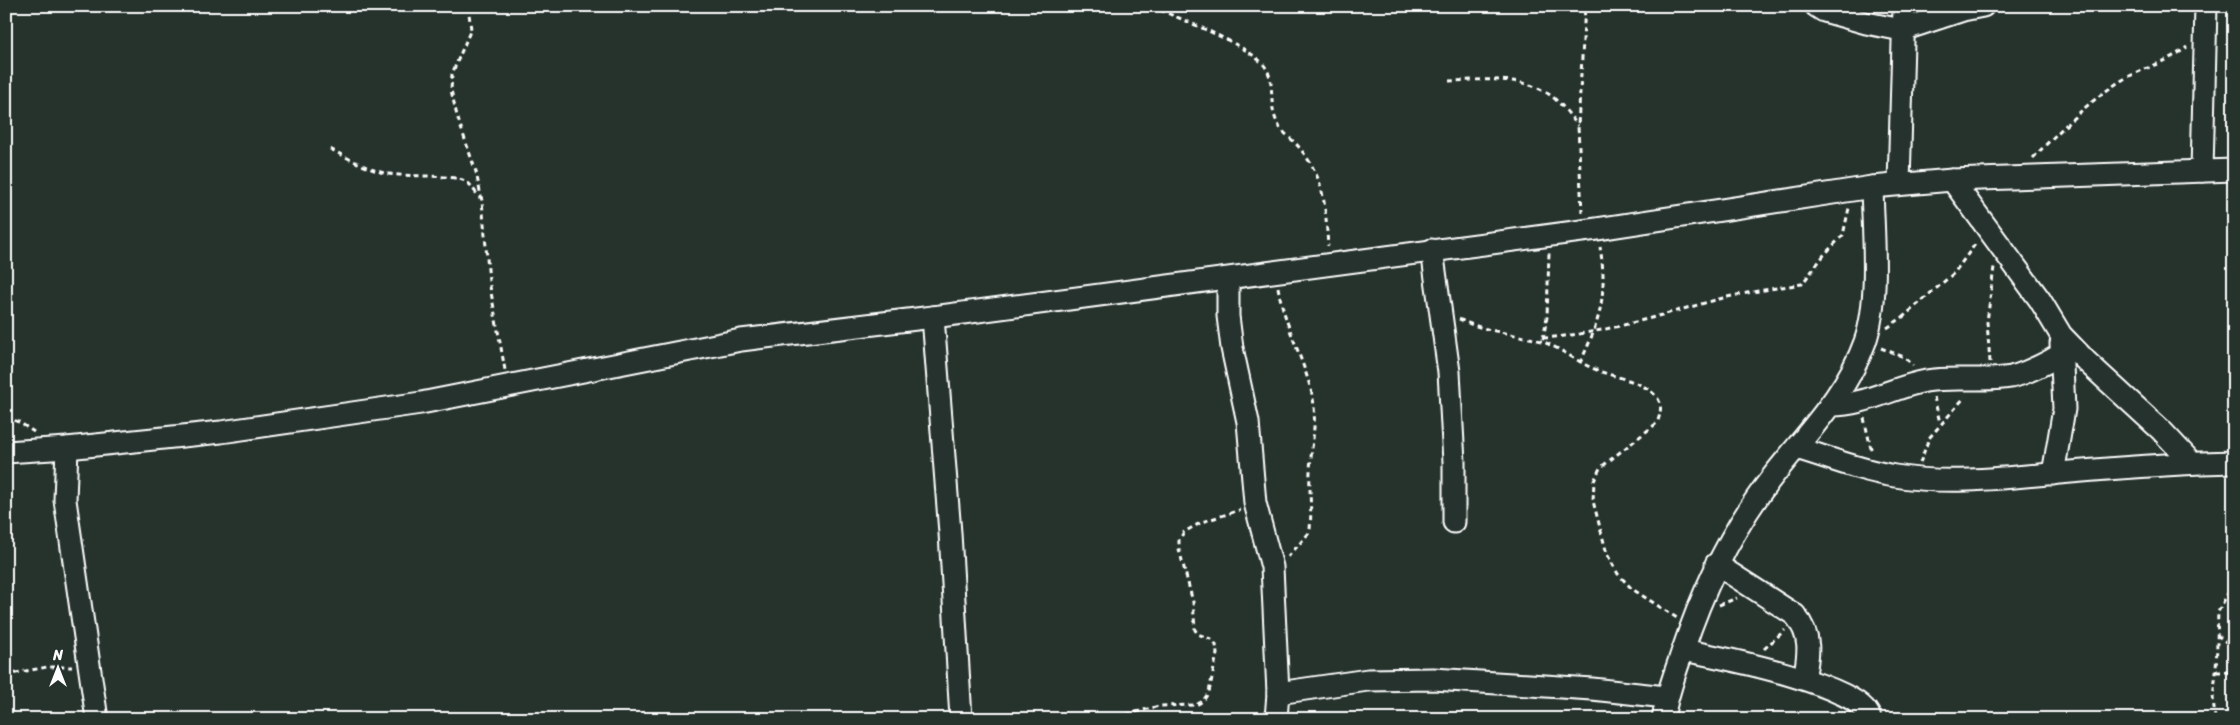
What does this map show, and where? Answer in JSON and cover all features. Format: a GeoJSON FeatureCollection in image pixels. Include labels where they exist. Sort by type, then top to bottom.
{"type":"FeatureCollection","features":[{"type":"Feature","properties":{"kind":"street"},"geometry":{"type":"LineString","coordinates":[[1816,6],[1824,11],[1866,23],[1902,30],[1963,10],[1983,6]]}},
{"type":"Feature","properties":{"kind":"street"},"geometry":{"type":"LineString","coordinates":[[1899,184],[1904,6]]}},
{"type":"Feature","properties":{"kind":"street"},"geometry":{"type":"LineString","coordinates":[[2202,171],[2206,6]]}},
{"type":"Feature","properties":{"kind":"street"},"geometry":{"type":"LineString","coordinates":[[6,452],[220,432],[421,404],[741,340],[933,317],[1590,230],[1899,184],[2016,177],[2234,170]]}},
{"type":"Feature","properties":{"kind":"street"},"geometry":{"type":"LineString","coordinates":[[1952,180],[2001,244],[2040,300],[2061,345],[2064,409],[2053,474]]}},
{"type":"Feature","properties":{"kind":"street"},"geometry":{"type":"LineString","coordinates":[[1663,719],[1666,697],[1693,620],[1716,564],[1746,512],[1830,404],[1851,372],[1865,340],[1870,320],[1874,269],[1863,189]]}},
{"type":"Feature","properties":{"kind":"street"},"geometry":{"type":"LineString","coordinates":[[1432,250],[1441,310],[1451,405],[1454,522]]}},
{"type":"Feature","properties":{"kind":"street"},"geometry":{"type":"LineString","coordinates":[[1228,278],[1228,316],[1231,340],[1248,422],[1255,503],[1272,567],[1278,693],[1276,719]]}},
{"type":"Feature","properties":{"kind":"street"},"geometry":{"type":"LineString","coordinates":[[933,317],[962,719]]}},
{"type":"Feature","properties":{"kind":"street"},"geometry":{"type":"LineString","coordinates":[[1830,404],[1858,403],[1902,387],[1928,381],[2011,377],[2027,372],[2061,345]]}},
{"type":"Feature","properties":{"kind":"street"},"geometry":{"type":"LineString","coordinates":[[2061,345],[2087,362],[2161,430],[2192,463]]}},
{"type":"Feature","properties":{"kind":"street"},"geometry":{"type":"LineString","coordinates":[[58,448],[97,719]]}},
{"type":"Feature","properties":{"kind":"street"},"geometry":{"type":"LineString","coordinates":[[1797,448],[1872,471],[1896,476],[1941,480],[2007,479],[2192,463],[2234,462]]}},
{"type":"Feature","properties":{"kind":"street"},"geometry":{"type":"LineString","coordinates":[[1716,564],[1795,615],[1805,626],[1808,641],[1808,660],[1804,679]]}},
{"type":"Feature","properties":{"kind":"street"},"geometry":{"type":"LineString","coordinates":[[1683,650],[1804,679],[1851,698],[1866,709],[1870,719]]}},
{"type":"Feature","properties":{"kind":"street"},"geometry":{"type":"LineString","coordinates":[[1278,693],[1368,680],[1433,679],[1592,689],[1666,697]]}},
{"type":"Feature","properties":{"kind":"path"},"geometry":{"type":"LineString","coordinates":[[468,6],[471,29],[452,74],[451,90],[457,116],[476,172],[482,201],[489,281],[508,386]]}},
{"type":"Feature","properties":{"kind":"path"},"geometry":{"type":"LineString","coordinates":[[1152,6],[1254,55],[1266,68],[1271,82],[1270,100],[1274,116],[1280,129],[1298,146],[1313,168],[1321,188],[1330,264]]}},
{"type":"Feature","properties":{"kind":"path"},"geometry":{"type":"LineString","coordinates":[[1580,364],[1595,331],[1600,313],[1603,282],[1590,230],[1578,126],[1585,6]]}},
{"type":"Feature","properties":{"kind":"path"},"geometry":{"type":"LineString","coordinates":[[2016,177],[2046,145],[2117,83],[2176,56],[2190,45]]}},
{"type":"Feature","properties":{"kind":"path"},"geometry":{"type":"LineString","coordinates":[[1449,81],[1507,80],[1530,86],[1554,98],[1578,126]]}},
{"type":"Feature","properties":{"kind":"path"},"geometry":{"type":"LineString","coordinates":[[330,149],[359,164],[383,173],[403,177],[455,177],[467,182],[482,201]]}},
{"type":"Feature","properties":{"kind":"path"},"geometry":{"type":"LineString","coordinates":[[1441,310],[1469,324],[1488,330],[1542,340],[1626,325],[1726,297],[1802,284],[1824,255],[1843,235],[1863,189]]}},
{"type":"Feature","properties":{"kind":"path"},"geometry":{"type":"LineString","coordinates":[[1865,340],[1903,317],[1954,273],[1986,226]]}},
{"type":"Feature","properties":{"kind":"path"},"geometry":{"type":"LineString","coordinates":[[1542,340],[1547,316],[1549,281],[1548,235]]}},
{"type":"Feature","properties":{"kind":"path"},"geometry":{"type":"LineString","coordinates":[[1916,478],[1929,438],[1940,423],[1986,379],[1989,352],[1987,322],[1993,269],[2001,244]]}},
{"type":"Feature","properties":{"kind":"path"},"geometry":{"type":"LineString","coordinates":[[1273,584],[1290,554],[1309,533],[1311,513],[1310,473],[1314,419],[1313,396],[1304,361],[1281,304],[1276,272]]}},
{"type":"Feature","properties":{"kind":"path"},"geometry":{"type":"LineString","coordinates":[[1542,340],[1580,364],[1626,379],[1645,388],[1655,396],[1660,404],[1661,414],[1657,423],[1600,468],[1594,481],[1593,501],[1607,554],[1618,574],[1632,589],[1657,607],[1693,620],[1756,590]]}},
{"type":"Feature","properties":{"kind":"path"},"geometry":{"type":"LineString","coordinates":[[1865,340],[1904,358],[1928,381],[1935,399],[1940,423]]}},
{"type":"Feature","properties":{"kind":"path"},"geometry":{"type":"LineString","coordinates":[[1858,403],[1871,440],[1872,471]]}},
{"type":"Feature","properties":{"kind":"path"},"geometry":{"type":"LineString","coordinates":[[6,418],[30,428],[58,448]]}},
{"type":"Feature","properties":{"kind":"path"},"geometry":{"type":"LineString","coordinates":[[1109,719],[1159,706],[1196,705],[1206,697],[1214,676],[1216,645],[1213,640],[1198,634],[1195,630],[1193,602],[1179,549],[1179,540],[1184,532],[1202,522],[1231,514],[1255,503]]}},
{"type":"Feature","properties":{"kind":"path"},"geometry":{"type":"LineString","coordinates":[[2215,719],[2213,698],[2218,612],[2234,582]]}},
{"type":"Feature","properties":{"kind":"path"},"geometry":{"type":"LineString","coordinates":[[1762,650],[1782,634],[1795,615]]}},
{"type":"Feature","properties":{"kind":"path"},"geometry":{"type":"LineString","coordinates":[[2217,636],[2234,648]]}},
{"type":"Feature","properties":{"kind":"path"},"geometry":{"type":"LineString","coordinates":[[6,675],[47,667],[63,666],[90,669]]}},
{"type":"Feature","properties":{"kind":"path"},"geometry":{"type":"LineString","coordinates":[[2216,672],[2234,672]]}}]}
